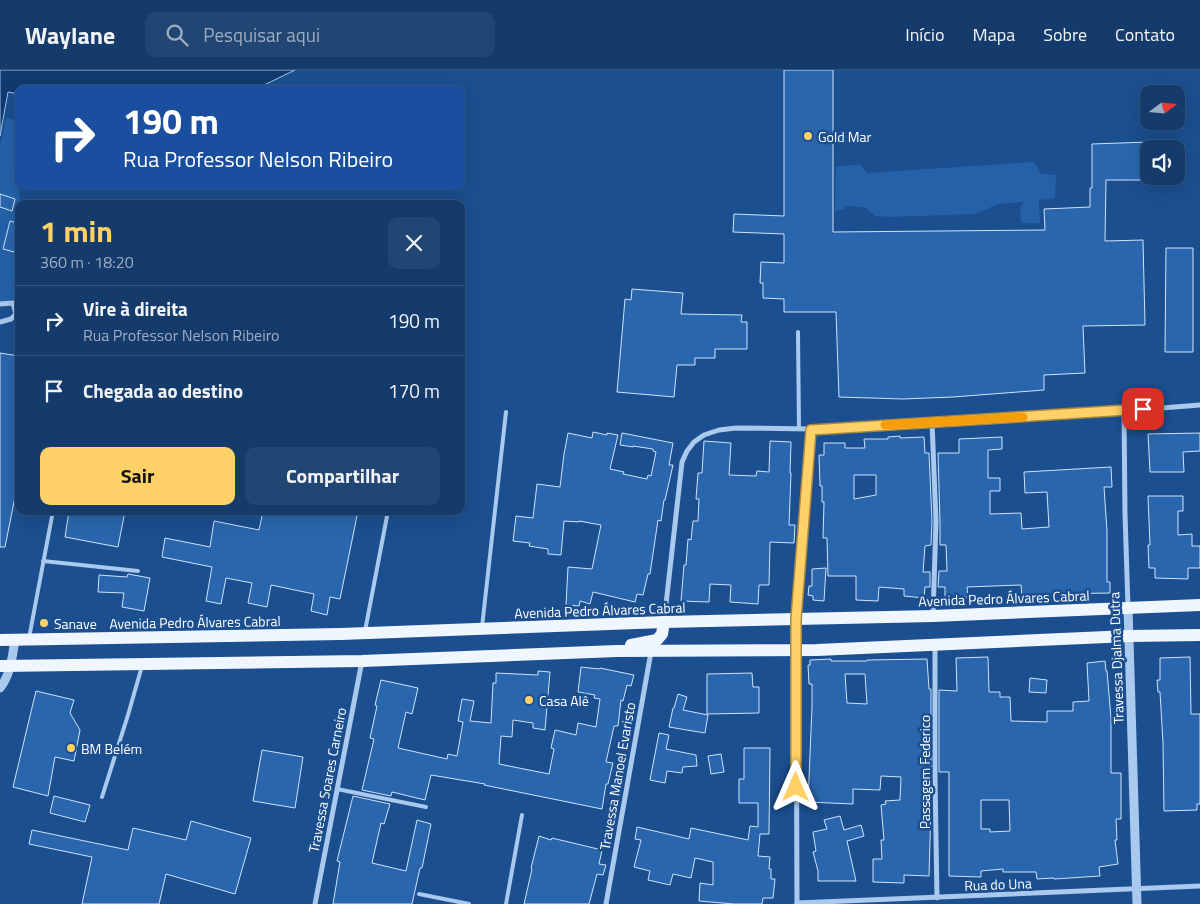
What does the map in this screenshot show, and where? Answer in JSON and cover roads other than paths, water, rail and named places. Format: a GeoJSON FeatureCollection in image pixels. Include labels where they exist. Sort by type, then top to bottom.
{"type":"FeatureCollection","features":[{"type":"Feature","properties":{"kind":"main road","name":"Avenida Pedro Álvares Cabral"},"geometry":{"type":"LineString","coordinates":[[0,640],[365,633],[664,622],[933,616],[1200,604]]}},
{"type":"Feature","properties":{"kind":"main road"},"geometry":{"type":"LineString","coordinates":[[617,651],[626,646],[657,640],[662,634],[664,622]]}},
{"type":"Feature","properties":{"kind":"main road"},"geometry":{"type":"LineString","coordinates":[[6,666],[362,661],[617,651],[796,650],[1129,636],[1200,635]]}},
{"type":"Feature","properties":{"kind":"street"},"geometry":{"type":"LineString","coordinates":[[0,304],[13,303],[15,310]]}},
{"type":"Feature","properties":{"kind":"street"},"geometry":{"type":"LineString","coordinates":[[0,322],[11,319],[15,315]]}},
{"type":"Feature","properties":{"kind":"street"},"geometry":{"type":"LineString","coordinates":[[664,622],[682,462],[694,442],[704,435],[719,430],[750,428],[811,430],[1200,405]]}},
{"type":"Feature","properties":{"kind":"street","name":"Travessa Djalma Dutra"},"geometry":{"type":"LineString","coordinates":[[1124,411],[1125,514],[1137,904]]}},
{"type":"Feature","properties":{"kind":"street"},"geometry":{"type":"LineString","coordinates":[[932,422],[936,521],[933,616]]}},
{"type":"Feature","properties":{"kind":"street"},"geometry":{"type":"LineString","coordinates":[[797,904],[796,619],[811,430]]}},
{"type":"Feature","properties":{"kind":"street"},"geometry":{"type":"LineString","coordinates":[[0,688],[4,682],[6,666],[15,640]]}},
{"type":"Feature","properties":{"kind":"street","name":"Passagem Federico"},"geometry":{"type":"LineString","coordinates":[[935,645],[937,898]]}},
{"type":"Feature","properties":{"kind":"street","name":"Travessa Manoel Evaristo"},"geometry":{"type":"LineString","coordinates":[[606,904],[651,651]]}},
{"type":"Feature","properties":{"kind":"street","name":"Travessa Soares Carneiro"},"geometry":{"type":"LineString","coordinates":[[315,904],[362,661]]}},
{"type":"Feature","properties":{"kind":"street","name":"Rua do Una"},"geometry":{"type":"LineString","coordinates":[[797,904],[1200,886]]}},
{"type":"Feature","properties":{"kind":"lane"},"geometry":{"type":"LineString","coordinates":[[798,332],[800,429]]}},
{"type":"Feature","properties":{"kind":"lane"},"geometry":{"type":"LineString","coordinates":[[482,629],[506,412]]}},
{"type":"Feature","properties":{"kind":"lane"},"geometry":{"type":"LineString","coordinates":[[29,640],[52,515]]}},
{"type":"Feature","properties":{"kind":"lane"},"geometry":{"type":"LineString","coordinates":[[365,633],[387,515]]}},
{"type":"Feature","properties":{"kind":"lane"},"geometry":{"type":"LineString","coordinates":[[43,561],[138,571]]}},
{"type":"Feature","properties":{"kind":"lane"},"geometry":{"type":"LineString","coordinates":[[102,797],[143,664]]}},
{"type":"Feature","properties":{"kind":"lane"},"geometry":{"type":"LineString","coordinates":[[337,789],[426,807]]}},
{"type":"Feature","properties":{"kind":"lane"},"geometry":{"type":"LineString","coordinates":[[506,904],[522,815]]}},
{"type":"Feature","properties":{"kind":"lane"},"geometry":{"type":"LineString","coordinates":[[420,894],[469,904]]}},
{"type":"Feature","properties":{"kind":"place","name":"Gold Mar"},"geometry":{"type":"Point","coordinates":[808,136]}},
{"type":"Feature","properties":{"kind":"place","name":"Sanave"},"geometry":{"type":"Point","coordinates":[44,623]}},
{"type":"Feature","properties":{"kind":"place","name":"Casa Alê"},"geometry":{"type":"Point","coordinates":[529,700]}},
{"type":"Feature","properties":{"kind":"place","name":"BM Belém"},"geometry":{"type":"Point","coordinates":[71,748]}}]}
